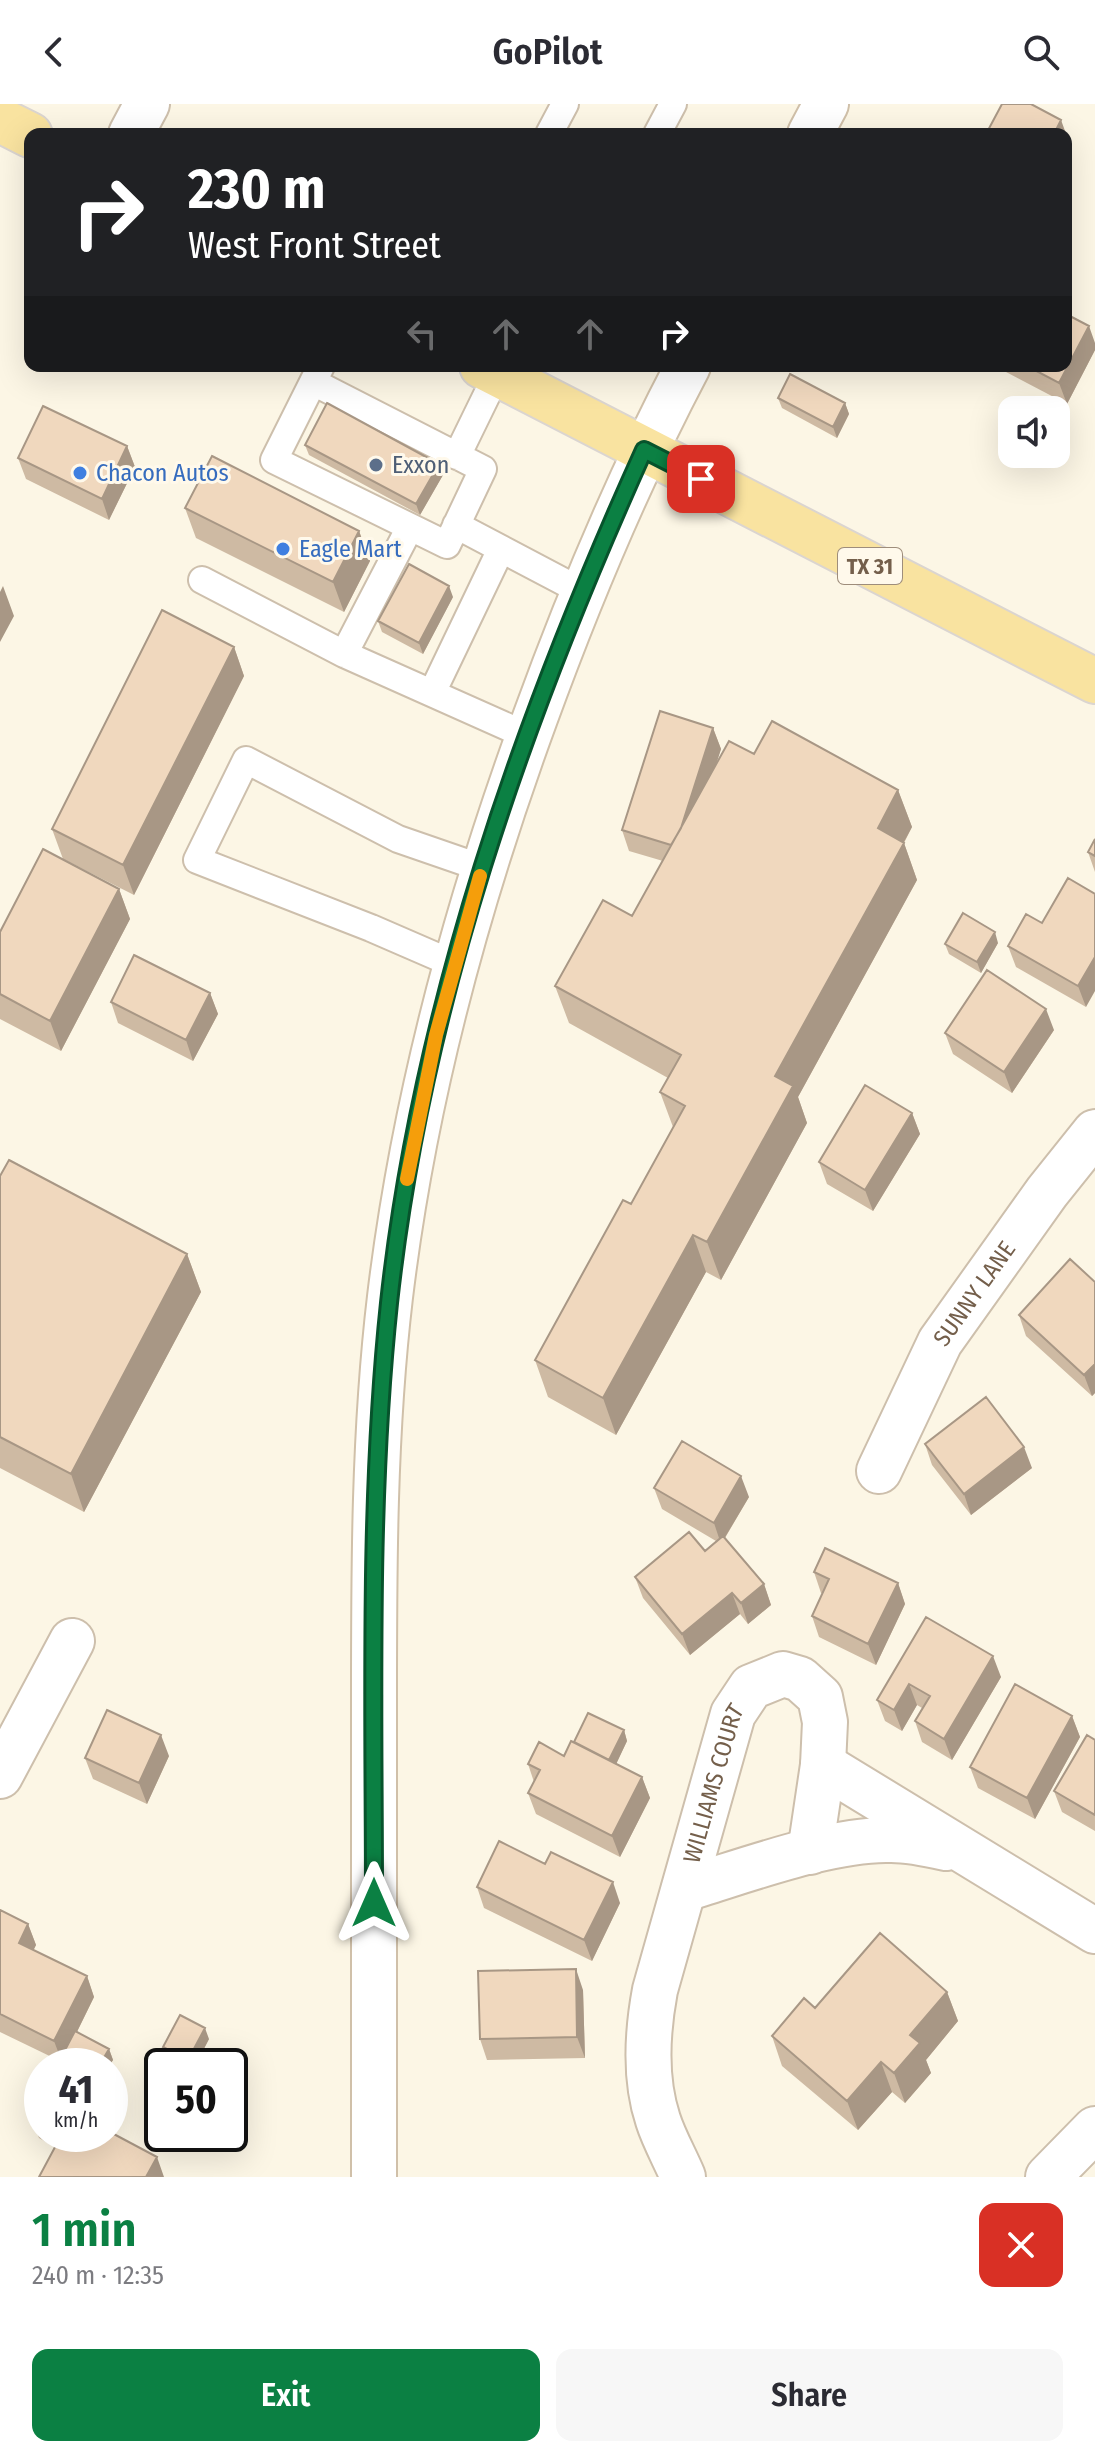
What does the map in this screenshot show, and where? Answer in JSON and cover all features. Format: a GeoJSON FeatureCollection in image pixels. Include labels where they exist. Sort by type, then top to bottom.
{"type":"FeatureCollection","features":[{"type":"Feature","properties":{"kind":"main road"},"geometry":{"type":"LineString","coordinates":[[0,120],[24,132]]}},
{"type":"Feature","properties":{"kind":"main road","name":"TX 31"},"geometry":{"type":"LineString","coordinates":[[493,372],[1095,681]]}},
{"type":"Feature","properties":{"kind":"street"},"geometry":{"type":"LineString","coordinates":[[134,128],[147,104]]}},
{"type":"Feature","properties":{"kind":"street"},"geometry":{"type":"LineString","coordinates":[[813,128],[826,104]]}},
{"type":"Feature","properties":{"kind":"street"},"geometry":{"type":"LineString","coordinates":[[374,2177],[374,1535],[379,1421],[390,1299],[418,1116],[454,964],[482,868],[528,736],[583,592],[644,450],[685,372]]}},
{"type":"Feature","properties":{"kind":"street","name":"SUNNY LANE"},"geometry":{"type":"LineString","coordinates":[[879,1471],[940,1342],[1047,1192],[1095,1132]]}},
{"type":"Feature","properties":{"kind":"street"},"geometry":{"type":"LineString","coordinates":[[0,1776],[72,1641]]}},
{"type":"Feature","properties":{"kind":"street","name":"WILLIAMS COURT"},"geometry":{"type":"LineString","coordinates":[[683,2177],[658,2120],[650,2087],[648,2028],[655,1990],[733,1714],[751,1687],[783,1674],[800,1679],[820,1697],[825,1722],[823,1765],[810,1852]]}},
{"type":"Feature","properties":{"kind":"street","name":"WILLIAMS COURT"},"geometry":{"type":"LineString","coordinates":[[823,1765],[1095,1931]]}},
{"type":"Feature","properties":{"kind":"street","name":"WILLIAMS COURT"},"geometry":{"type":"LineString","coordinates":[[684,1889],[810,1852],[857,1842],[888,1839],[967,1852]]}},
{"type":"Feature","properties":{"kind":"street"},"geometry":{"type":"LineString","coordinates":[[1048,2177],[1095,2129]]}},
{"type":"Feature","properties":{"kind":"lane"},"geometry":{"type":"LineString","coordinates":[[552,128],[565,104]]}},
{"type":"Feature","properties":{"kind":"lane"},"geometry":{"type":"LineString","coordinates":[[660,128],[673,104]]}},
{"type":"Feature","properties":{"kind":"lane"},"geometry":{"type":"LineString","coordinates":[[457,456],[488,372]]}},
{"type":"Feature","properties":{"kind":"lane"},"geometry":{"type":"LineString","coordinates":[[317,374],[368,422],[416,447],[457,456],[483,469],[447,545],[410,527],[387,507],[337,481],[274,460],[317,374]]}},
{"type":"Feature","properties":{"kind":"lane"},"geometry":{"type":"LineString","coordinates":[[456,525],[583,592]]}},
{"type":"Feature","properties":{"kind":"lane"},"geometry":{"type":"LineString","coordinates":[[344,654],[410,527]]}},
{"type":"Feature","properties":{"kind":"lane"},"geometry":{"type":"LineString","coordinates":[[432,693],[501,549]]}},
{"type":"Feature","properties":{"kind":"lane"},"geometry":{"type":"LineString","coordinates":[[202,580],[344,654],[528,736]]}},
{"type":"Feature","properties":{"kind":"lane"},"geometry":{"type":"LineString","coordinates":[[454,964],[197,860],[246,760],[398,839],[482,868]]}},
{"type":"Feature","properties":{"kind":"building"},"geometry":{"type":"Polygon","coordinates":[[[1002,104],[1031,104],[1061,120],[1057,128],[989,128],[1002,104]]]}},
{"type":"Feature","properties":{"kind":"building"},"geometry":{"type":"Polygon","coordinates":[[[1072,317],[1089,326],[1072,358],[1072,317]]]}},
{"type":"Feature","properties":{"kind":"building"},"geometry":{"type":"Polygon","coordinates":[[[1038,372],[1065,372],[1059,383],[1038,372]]]}},
{"type":"Feature","properties":{"kind":"building"},"geometry":{"type":"Polygon","coordinates":[[[790,374],[845,403],[833,427],[778,398],[790,374]]]}},
{"type":"Feature","properties":{"kind":"building","name":"Exxon"},"geometry":{"type":"Polygon","coordinates":[[[327,403],[439,464],[416,504],[305,445],[327,403]]]}},
{"type":"Feature","properties":{"kind":"building","name":"Chacon Autos"},"geometry":{"type":"Polygon","coordinates":[[[43,406],[127,446],[102,499],[18,458],[43,406]]]}},
{"type":"Feature","properties":{"kind":"building"},"geometry":{"type":"Polygon","coordinates":[[[212,456],[359,531],[333,582],[185,508],[212,456]]]}},
{"type":"Feature","properties":{"kind":"building"},"geometry":{"type":"Polygon","coordinates":[[[409,564],[449,586],[419,643],[378,621],[409,564]]]}},
{"type":"Feature","properties":{"kind":"building"},"geometry":{"type":"Polygon","coordinates":[[[162,610],[234,647],[123,865],[52,829],[162,610]]]}},
{"type":"Feature","properties":{"kind":"building"},"geometry":{"type":"Polygon","coordinates":[[[660,711],[713,728],[681,828],[671,845],[622,830],[660,711]]]}},
{"type":"Feature","properties":{"kind":"building"},"geometry":{"type":"Polygon","coordinates":[[[772,721],[898,790],[878,828],[904,843],[775,1076],[793,1086],[707,1242],[693,1235],[603,1398],[535,1360],[623,1200],[631,1204],[685,1106],[660,1092],[681,1055],[555,986],[603,900],[632,916],[729,741],[754,754],[772,721]]]}},
{"type":"Feature","properties":{"kind":"building"},"geometry":{"type":"Polygon","coordinates":[[[1095,839],[1095,856],[1088,852],[1095,839]]]}},
{"type":"Feature","properties":{"kind":"building"},"geometry":{"type":"Polygon","coordinates":[[[43,849],[119,889],[50,1021],[0,994],[0,932],[43,849]]]}},
{"type":"Feature","properties":{"kind":"building"},"geometry":{"type":"Polygon","coordinates":[[[1068,878],[1095,894],[1095,957],[1078,986],[1008,946],[1026,914],[1042,923],[1068,878]]]}},
{"type":"Feature","properties":{"kind":"building"},"geometry":{"type":"Polygon","coordinates":[[[963,913],[995,932],[977,962],[945,944],[963,913]]]}},
{"type":"Feature","properties":{"kind":"building"},"geometry":{"type":"Polygon","coordinates":[[[134,955],[210,993],[186,1040],[111,1002],[134,955]]]}},
{"type":"Feature","properties":{"kind":"building"},"geometry":{"type":"Polygon","coordinates":[[[987,970],[1046,1009],[1004,1072],[945,1033],[987,970]]]}},
{"type":"Feature","properties":{"kind":"building"},"geometry":{"type":"Polygon","coordinates":[[[865,1085],[912,1113],[865,1190],[819,1162],[865,1085]]]}},
{"type":"Feature","properties":{"kind":"building"},"geometry":{"type":"Polygon","coordinates":[[[9,1160],[187,1254],[71,1474],[0,1437],[0,1176],[9,1160]]]}},
{"type":"Feature","properties":{"kind":"building"},"geometry":{"type":"Polygon","coordinates":[[[1070,1259],[1095,1282],[1095,1364],[1084,1375],[1019,1315],[1070,1259]]]}},
{"type":"Feature","properties":{"kind":"building"},"geometry":{"type":"Polygon","coordinates":[[[986,1397],[1024,1447],[964,1494],[925,1444],[986,1397]]]}},
{"type":"Feature","properties":{"kind":"building"},"geometry":{"type":"Polygon","coordinates":[[[682,1441],[741,1476],[714,1523],[654,1488],[682,1441]]]}},
{"type":"Feature","properties":{"kind":"building"},"geometry":{"type":"Polygon","coordinates":[[[689,1532],[705,1551],[723,1536],[764,1584],[741,1603],[732,1593],[682,1634],[635,1577],[689,1532]]]}},
{"type":"Feature","properties":{"kind":"building"},"geometry":{"type":"Polygon","coordinates":[[[825,1548],[898,1583],[868,1644],[812,1616],[829,1579],[814,1572],[825,1548]]]}},
{"type":"Feature","properties":{"kind":"building"},"geometry":{"type":"Polygon","coordinates":[[[926,1617],[993,1656],[944,1739],[915,1721],[930,1696],[909,1684],[894,1710],[877,1700],[926,1617]]]}},
{"type":"Feature","properties":{"kind":"building"},"geometry":{"type":"Polygon","coordinates":[[[1015,1684],[1072,1716],[1027,1798],[970,1767],[1015,1684]]]}},
{"type":"Feature","properties":{"kind":"building"},"geometry":{"type":"Polygon","coordinates":[[[107,1710],[161,1735],[139,1783],[85,1758],[107,1710]]]}},
{"type":"Feature","properties":{"kind":"building"},"geometry":{"type":"Polygon","coordinates":[[[588,1713],[624,1730],[609,1760],[574,1742],[588,1713]]]}},
{"type":"Feature","properties":{"kind":"building"},"geometry":{"type":"Polygon","coordinates":[[[1087,1735],[1095,1740],[1095,1815],[1054,1791],[1087,1735]]]}},
{"type":"Feature","properties":{"kind":"building"},"geometry":{"type":"Polygon","coordinates":[[[571,1741],[642,1777],[612,1836],[528,1793],[540,1770],[528,1764],[539,1742],[564,1756],[571,1741]]]}},
{"type":"Feature","properties":{"kind":"building"},"geometry":{"type":"Polygon","coordinates":[[[499,1841],[545,1864],[551,1852],[613,1882],[584,1940],[477,1887],[499,1841]]]}},
{"type":"Feature","properties":{"kind":"building"},"geometry":{"type":"Polygon","coordinates":[[[0,1910],[28,1924],[19,1943],[87,1976],[54,2041],[0,2014],[0,1910]]]}},
{"type":"Feature","properties":{"kind":"building"},"geometry":{"type":"Polygon","coordinates":[[[880,1933],[947,1992],[910,2035],[920,2043],[894,2073],[881,2062],[847,2101],[772,2036],[804,1998],[815,2008],[880,1933]]]}},
{"type":"Feature","properties":{"kind":"building"},"geometry":{"type":"Polygon","coordinates":[[[576,1969],[577,2037],[480,2039],[478,1971],[576,1969]]]}},
{"type":"Feature","properties":{"kind":"building"},"geometry":{"type":"Polygon","coordinates":[[[180,2015],[205,2028],[194,2048],[163,2047],[180,2015]]]}},
{"type":"Feature","properties":{"kind":"building"},"geometry":{"type":"Polygon","coordinates":[[[75,2031],[107,2048],[66,2048],[75,2031]]]}},
{"type":"Feature","properties":{"kind":"building"},"geometry":{"type":"Polygon","coordinates":[[[128,2142],[157,2157],[146,2177],[39,2177],[52,2152],[128,2152],[128,2142]]]}},
{"type":"Feature","properties":{"kind":"slow traffic"},"geometry":{"type":"LineString","coordinates":[[407,1179],[436,1035],[480,876]]}},
{"type":"Feature","properties":{"kind":"place","name":"Exxon"},"geometry":{"type":"Point","coordinates":[376,465]}},
{"type":"Feature","properties":{"kind":"place","name":"Chacon Autos"},"geometry":{"type":"Point","coordinates":[80,473]}},
{"type":"Feature","properties":{"kind":"place","name":"Eagle Mart"},"geometry":{"type":"Point","coordinates":[283,549]}},
{"type":"Feature","properties":{"kind":"route"},"geometry":{"type":"LineString","coordinates":[[374,1903],[374,1535],[383,1366],[402,1212],[436,1035],[457,952],[511,783],[600,549],[644,450],[701,479]]}}]}
